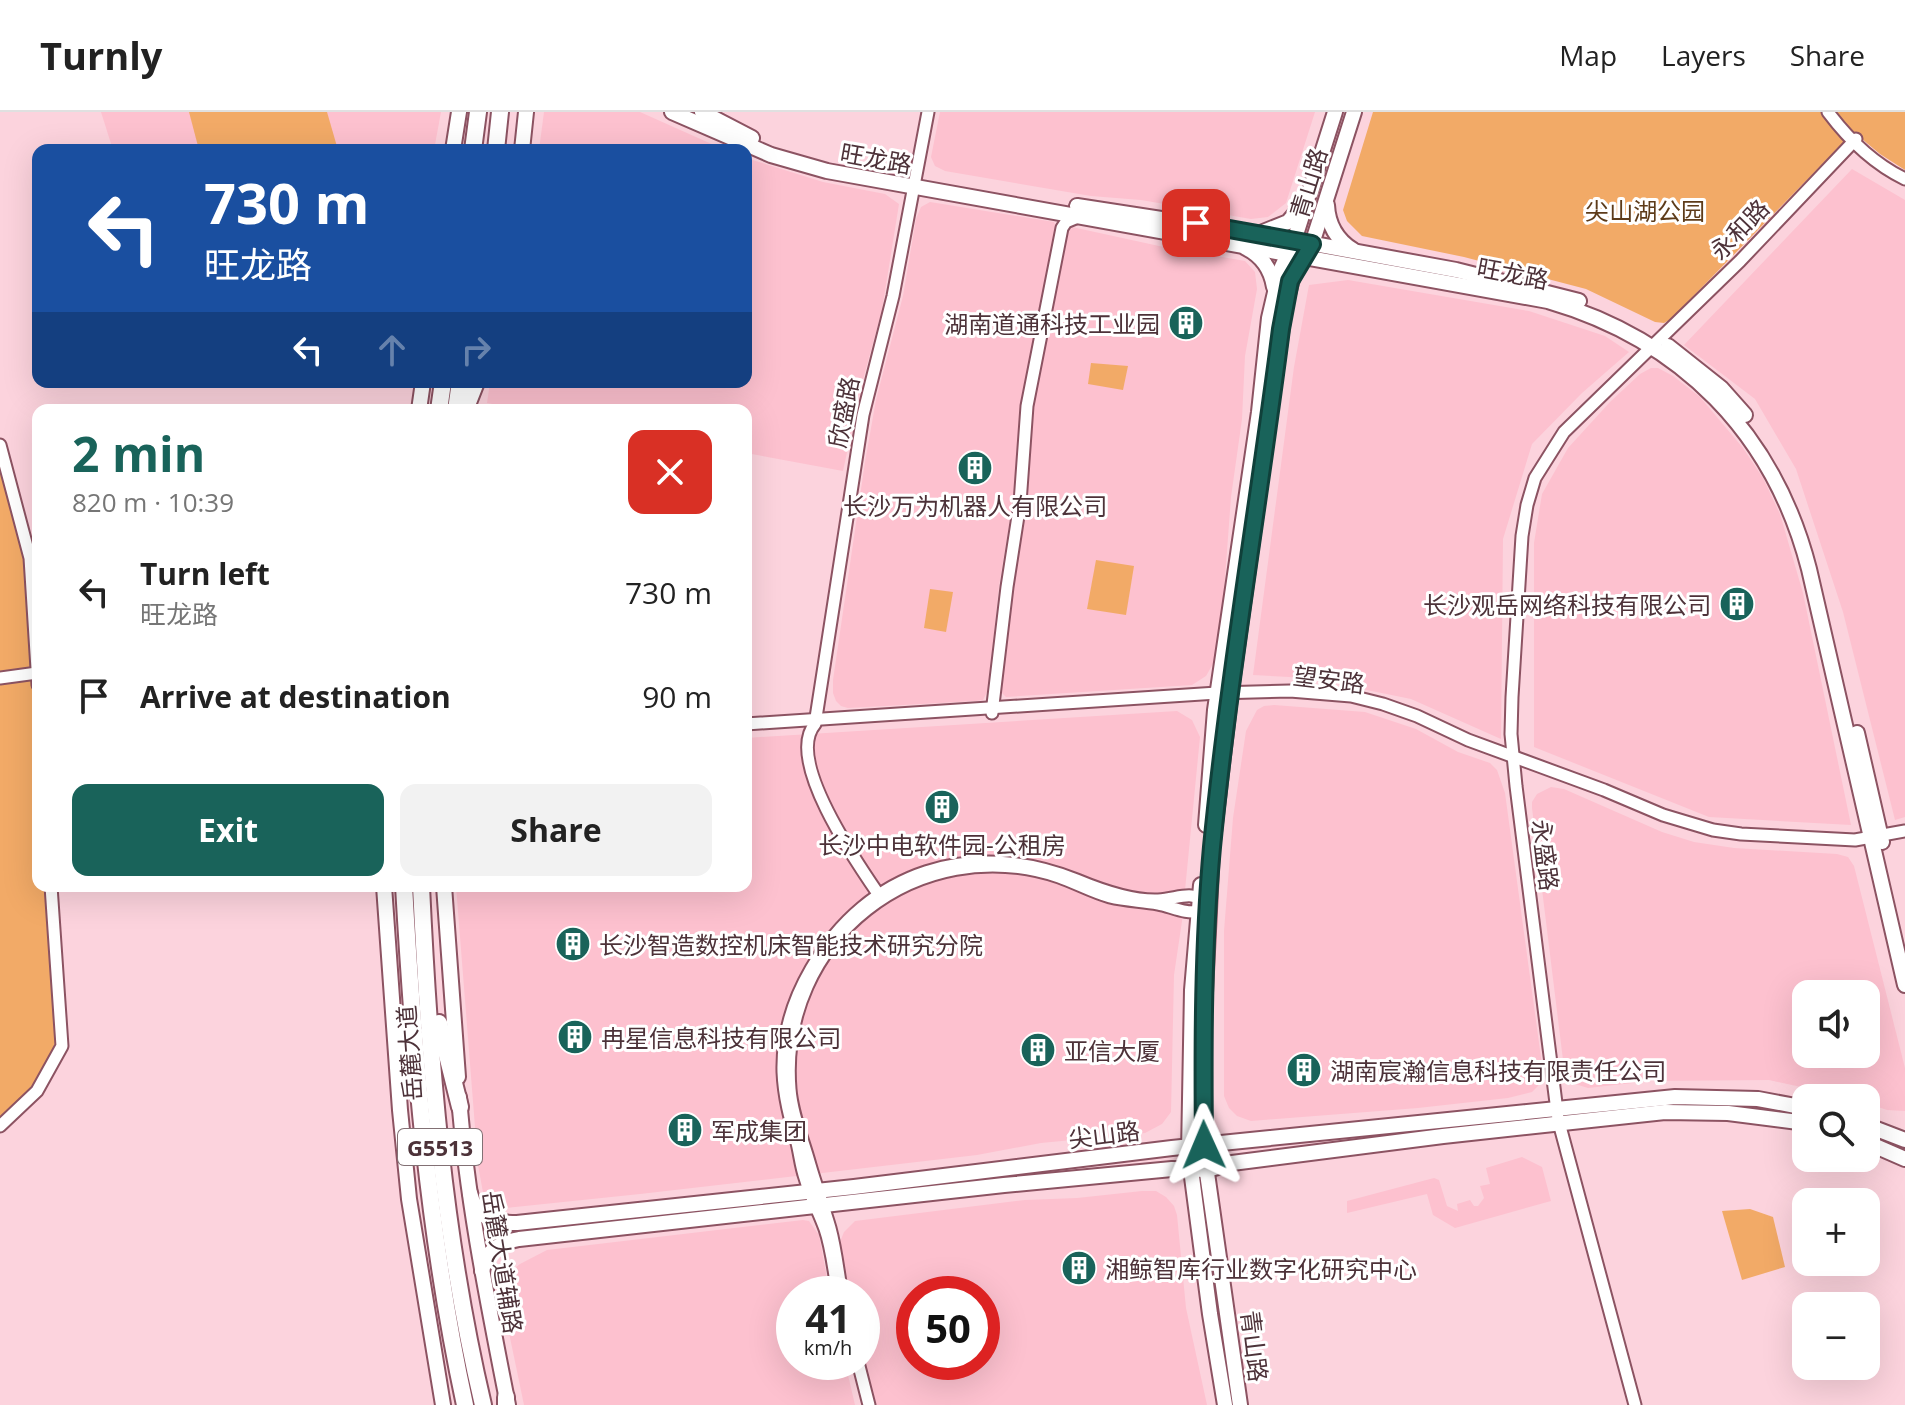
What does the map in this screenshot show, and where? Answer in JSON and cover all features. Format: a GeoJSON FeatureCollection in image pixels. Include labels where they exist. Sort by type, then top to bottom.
{"type":"FeatureCollection","features":[{"type":"Feature","properties":{"kind":"highway"},"geometry":{"type":"LineString","coordinates":[[474,144],[478,112]]}},
{"type":"Feature","properties":{"kind":"highway"},"geometry":{"type":"LineString","coordinates":[[497,144],[500,112]]}},
{"type":"Feature","properties":{"kind":"highway","name":"岳麓大道"},"geometry":{"type":"LineString","coordinates":[[404,892],[427,1187],[465,1405]]}},
{"type":"Feature","properties":{"kind":"highway","name":"岳麓大道"},"geometry":{"type":"LineString","coordinates":[[421,892],[444,1185],[465,1318],[483,1405]]}},
{"type":"Feature","properties":{"kind":"highway"},"geometry":{"type":"LineString","coordinates":[[427,977],[460,1107]]}},
{"type":"Feature","properties":{"kind":"main road"},"geometry":{"type":"LineString","coordinates":[[454,144],[459,112]]}},
{"type":"Feature","properties":{"kind":"main road"},"geometry":{"type":"LineString","coordinates":[[523,144],[526,112]]}},
{"type":"Feature","properties":{"kind":"main road","name":"旺龙路"},"geometry":{"type":"LineString","coordinates":[[672,112],[747,144]]}},
{"type":"Feature","properties":{"kind":"main road","name":"旺龙路"},"geometry":{"type":"LineString","coordinates":[[702,112],[751,137],[804,156],[915,183],[1238,245],[1290,247]]}},
{"type":"Feature","properties":{"kind":"main road","name":"青山路"},"geometry":{"type":"LineString","coordinates":[[1225,1405],[1191,1171],[1197,1146],[1203,1033],[1203,904],[1212,849],[1224,695],[1274,293],[1335,112]]}},
{"type":"Feature","properties":{"kind":"main road","name":"青山路"},"geometry":{"type":"LineString","coordinates":[[1224,695],[1285,305],[1294,272],[1309,251],[1354,112]]}},
{"type":"Feature","properties":{"kind":"main road","name":"旺龙路"},"geometry":{"type":"LineString","coordinates":[[752,146],[787,161],[836,173],[1247,232],[1309,251],[1361,254],[1456,270],[1561,295],[1620,318],[1657,345]]}},
{"type":"Feature","properties":{"kind":"main road"},"geometry":{"type":"LineString","coordinates":[[1247,232],[1270,231],[1288,222],[1297,214],[1309,193]]}},
{"type":"Feature","properties":{"kind":"main road"},"geometry":{"type":"LineString","coordinates":[[1327,197],[1331,227],[1345,244],[1361,254]]}},
{"type":"Feature","properties":{"kind":"main road"},"geometry":{"type":"LineString","coordinates":[[1238,245],[1256,253],[1264,262],[1272,278],[1274,293]]}},
{"type":"Feature","properties":{"kind":"main road","name":"旺龙路"},"geometry":{"type":"LineString","coordinates":[[1309,251],[1336,264],[1548,301],[1590,315],[1657,345],[1704,372],[1732,400],[1760,436],[1797,503],[1813,547],[1877,840],[1905,985]]}},
{"type":"Feature","properties":{"kind":"main road"},"geometry":{"type":"LineString","coordinates":[[1285,305],[1299,278],[1319,267],[1336,264]]}},
{"type":"Feature","properties":{"kind":"main road","name":"旺龙路"},"geometry":{"type":"LineString","coordinates":[[1877,840],[1905,943]]}},
{"type":"Feature","properties":{"kind":"main road"},"geometry":{"type":"LineString","coordinates":[[384,892],[409,1199],[443,1405]]}},
{"type":"Feature","properties":{"kind":"main road","name":"岳麓大道辅路"},"geometry":{"type":"LineString","coordinates":[[444,892],[460,1107],[470,1193],[493,1337],[507,1402]]}},
{"type":"Feature","properties":{"kind":"main road","name":"尖山路"},"geometry":{"type":"LineString","coordinates":[[470,1193],[482,1216],[503,1223],[517,1223],[1172,1169],[1207,1170],[1232,1163],[1675,1097],[1721,1097],[1792,1105]]}},
{"type":"Feature","properties":{"kind":"main road","name":"尖山路"},"geometry":{"type":"LineString","coordinates":[[482,1271],[488,1253],[510,1241],[1197,1146],[1561,1116],[1698,1111],[1792,1121]]}},
{"type":"Feature","properties":{"kind":"main road"},"geometry":{"type":"LineString","coordinates":[[1880,1130],[1905,1140]]}},
{"type":"Feature","properties":{"kind":"main road","name":"青山路"},"geometry":{"type":"LineString","coordinates":[[1197,1146],[1207,1170],[1240,1405]]}},
{"type":"Feature","properties":{"kind":"main road"},"geometry":{"type":"LineString","coordinates":[[1880,1148],[1905,1159]]}},
{"type":"Feature","properties":{"kind":"street","name":"欣盛路"},"geometry":{"type":"LineString","coordinates":[[882,895],[848,848],[820,797],[809,736],[818,722],[863,415],[893,296],[930,112]]}},
{"type":"Feature","properties":{"kind":"street"},"geometry":{"type":"LineString","coordinates":[[1831,112],[1856,142],[1885,167],[1905,177]]}},
{"type":"Feature","properties":{"kind":"street","name":"永和路"},"geometry":{"type":"LineString","coordinates":[[1657,345],[1743,263],[1856,142]]}},
{"type":"Feature","properties":{"kind":"street"},"geometry":{"type":"LineString","coordinates":[[991,711],[1004,586],[1017,503],[1024,406],[1059,227],[1058,217],[1049,210]]}},
{"type":"Feature","properties":{"kind":"street"},"geometry":{"type":"LineString","coordinates":[[991,711],[1020,503],[1027,406],[1034,367],[1062,228],[1070,220],[1083,217]]}},
{"type":"Feature","properties":{"kind":"street","name":"永盛路"},"geometry":{"type":"LineString","coordinates":[[1637,1405],[1561,1116],[1515,759],[1512,697],[1522,536],[1535,478],[1564,432],[1657,345]]}},
{"type":"Feature","properties":{"kind":"street"},"geometry":{"type":"LineString","coordinates":[[0,445],[30,558],[32,591]]}},
{"type":"Feature","properties":{"kind":"street"},"geometry":{"type":"LineString","coordinates":[[0,678],[32,674]]}},
{"type":"Feature","properties":{"kind":"street","name":"望安路"},"geometry":{"type":"LineString","coordinates":[[752,726],[1224,695],[1305,696],[1350,701],[1415,720],[1663,815],[1713,830],[1765,836],[1877,840],[1905,831]]}},
{"type":"Feature","properties":{"kind":"street"},"geometry":{"type":"LineString","coordinates":[[836,1276],[795,1118],[789,1067],[795,1019],[810,982],[851,923],[882,895],[934,869],[987,860],[1041,868],[1124,895],[1158,900],[1178,895],[1203,904]]}},
{"type":"Feature","properties":{"kind":"street"},"geometry":{"type":"LineString","coordinates":[[0,1126],[37,1091],[62,1046],[51,892]]}},
{"type":"Feature","properties":{"kind":"street"},"geometry":{"type":"LineString","coordinates":[[861,1380],[867,1405]]}},
{"type":"Feature","properties":{"kind":"shaded area"},"geometry":{"type":"Polygon","coordinates":[[[101,112],[441,112],[435,144],[111,144],[101,112]]]}},
{"type":"Feature","properties":{"kind":"shaded area"},"geometry":{"type":"Polygon","coordinates":[[[544,112],[640,112],[712,144],[540,144],[544,112]]]}},
{"type":"Feature","properties":{"kind":"shaded area"},"geometry":{"type":"Polygon","coordinates":[[[940,112],[1315,112],[1286,203],[1268,217],[1251,219],[945,171],[935,166],[931,157],[940,112]]]}},
{"type":"Feature","properties":{"kind":"shaded area"},"geometry":{"type":"Polygon","coordinates":[[[752,160],[823,182],[885,194],[899,204],[882,310],[843,471],[752,454],[752,404],[487,403],[489,388],[752,388],[752,160]]]}},
{"type":"Feature","properties":{"kind":"shaded area"},"geometry":{"type":"Polygon","coordinates":[[[1852,169],[1905,200],[1905,817],[1895,820],[1843,612],[1796,469],[1755,399],[1684,345],[1852,169]]]}},
{"type":"Feature","properties":{"kind":"shaded area"},"geometry":{"type":"Polygon","coordinates":[[[930,202],[1054,222],[1056,227],[1020,406],[1013,501],[999,586],[988,690],[983,700],[976,701],[848,708],[836,701],[833,680],[865,462],[876,400],[903,296],[916,219],[921,207],[930,202]]]}},
{"type":"Feature","properties":{"kind":"shaded area"},"geometry":{"type":"Polygon","coordinates":[[[1072,227],[1245,261],[1255,272],[1257,289],[1245,356],[1242,419],[1231,497],[1223,605],[1214,662],[1206,676],[1192,685],[1006,697],[1000,691],[1032,407],[1067,232],[1072,227]]]}},
{"type":"Feature","properties":{"kind":"shaded area"},"geometry":{"type":"Polygon","coordinates":[[[1348,280],[1529,311],[1605,336],[1629,352],[1582,393],[1532,444],[1503,539],[1501,739],[1411,699],[1308,678],[1253,675],[1294,367],[1309,285],[1348,280]]]}},
{"type":"Feature","properties":{"kind":"shaded area"},"geometry":{"type":"Polygon","coordinates":[[[1651,368],[1673,376],[1700,397],[1743,448],[1763,478],[1780,514],[1803,593],[1851,825],[1709,817],[1534,747],[1534,543],[1542,494],[1568,448],[1610,402],[1640,374],[1651,368]]]}},
{"type":"Feature","properties":{"kind":"shaded area"},"geometry":{"type":"Polygon","coordinates":[[[1274,705],[1365,712],[1416,729],[1458,752],[1490,763],[1497,770],[1505,793],[1542,1065],[1543,1076],[1532,1092],[1508,1098],[1418,1108],[1251,1121],[1237,1116],[1229,1108],[1224,1096],[1224,931],[1233,818],[1246,731],[1257,710],[1274,705]]]}},
{"type":"Feature","properties":{"kind":"shaded area"},"geometry":{"type":"Polygon","coordinates":[[[1177,711],[1192,720],[1200,737],[1174,975],[1171,1112],[1162,1124],[1145,1133],[1041,1143],[977,1155],[640,1194],[506,1208],[497,1208],[484,1198],[478,1165],[456,892],[752,892],[752,738],[1177,711]]]}},
{"type":"Feature","properties":{"kind":"shaded area"},"geometry":{"type":"Polygon","coordinates":[[[1551,787],[1564,789],[1662,832],[1694,842],[1848,857],[1854,866],[1905,1068],[1905,1111],[1880,1108],[1880,1084],[1792,1085],[1769,1080],[1650,1081],[1588,1088],[1575,1084],[1564,1068],[1532,802],[1537,794],[1551,787]]]}},
{"type":"Feature","properties":{"kind":"shaded area"},"geometry":{"type":"Polygon","coordinates":[[[1522,1157],[1542,1167],[1551,1201],[1455,1228],[1433,1215],[1427,1194],[1347,1213],[1347,1201],[1434,1178],[1439,1180],[1447,1206],[1458,1211],[1457,1204],[1470,1200],[1478,1206],[1484,1198],[1480,1186],[1490,1184],[1486,1168],[1522,1157]]]}},
{"type":"Feature","properties":{"kind":"shaded area"},"geometry":{"type":"Polygon","coordinates":[[[1156,1191],[1174,1206],[1186,1308],[1207,1405],[875,1405],[869,1380],[880,1380],[880,1276],[845,1276],[840,1251],[844,1232],[855,1221],[1025,1200],[1156,1191]]]}},
{"type":"Feature","properties":{"kind":"shaded area"},"geometry":{"type":"Polygon","coordinates":[[[809,1221],[819,1235],[827,1276],[776,1276],[776,1380],[849,1380],[855,1405],[524,1405],[502,1299],[503,1285],[508,1273],[547,1250],[809,1221]]]}},
{"type":"Feature","properties":{"kind":"green space"},"geometry":{"type":"Polygon","coordinates":[[[189,112],[327,112],[336,144],[197,144],[189,112]]]}},
{"type":"Feature","properties":{"kind":"green space","name":"尖山湖公园"},"geometry":{"type":"Polygon","coordinates":[[[1373,112],[1905,112],[1905,170],[1856,134],[1840,146],[1664,323],[1655,322],[1586,289],[1464,257],[1362,236],[1347,221],[1343,210],[1373,112]]]}},
{"type":"Feature","properties":{"kind":"green space"},"geometry":{"type":"Polygon","coordinates":[[[1091,363],[1128,366],[1123,390],[1088,384],[1091,363]]]}},
{"type":"Feature","properties":{"kind":"green space"},"geometry":{"type":"Polygon","coordinates":[[[0,457],[30,558],[32,892],[51,892],[61,1027],[37,1091],[0,1130],[0,457]]]}},
{"type":"Feature","properties":{"kind":"green space"},"geometry":{"type":"Polygon","coordinates":[[[1096,560],[1134,566],[1126,615],[1087,609],[1096,560]]]}},
{"type":"Feature","properties":{"kind":"green space"},"geometry":{"type":"Polygon","coordinates":[[[930,589],[953,592],[946,632],[924,628],[930,589]]]}},
{"type":"Feature","properties":{"kind":"green space"},"geometry":{"type":"Polygon","coordinates":[[[1750,1209],[1773,1217],[1785,1267],[1742,1280],[1722,1211],[1750,1209]]]}},
{"type":"Feature","properties":{"kind":"place","name":"湖南道通科技工业园"},"geometry":{"type":"Point","coordinates":[1186,323]}},
{"type":"Feature","properties":{"kind":"place","name":"长沙万为机器人有限公司"},"geometry":{"type":"Point","coordinates":[975,468]}},
{"type":"Feature","properties":{"kind":"place","name":"长沙观岳网络科技有限公司"},"geometry":{"type":"Point","coordinates":[1737,604]}},
{"type":"Feature","properties":{"kind":"place","name":"长沙中电软件园-公租房"},"geometry":{"type":"Point","coordinates":[942,807]}},
{"type":"Feature","properties":{"kind":"place","name":"长沙智造数控机床智能技术研究分院"},"geometry":{"type":"Point","coordinates":[573,944]}},
{"type":"Feature","properties":{"kind":"place","name":"冉星信息科技有限公司"},"geometry":{"type":"Point","coordinates":[575,1037]}},
{"type":"Feature","properties":{"kind":"place","name":"亚信大厦"},"geometry":{"type":"Point","coordinates":[1038,1050]}},
{"type":"Feature","properties":{"kind":"place","name":"湖南宸瀚信息科技有限责任公司"},"geometry":{"type":"Point","coordinates":[1304,1070]}},
{"type":"Feature","properties":{"kind":"place","name":"军成集团"},"geometry":{"type":"Point","coordinates":[685,1130]}},
{"type":"Feature","properties":{"kind":"place","name":"湘鲸智库行业数字化研究中心"},"geometry":{"type":"Point","coordinates":[1079,1268]}},
{"type":"Feature","properties":{"kind":"route"},"geometry":{"type":"LineString","coordinates":[[1196,223],[1312,244],[1290,281],[1281,329],[1228,713],[1212,849],[1203,1033],[1204,1145]]}}]}
